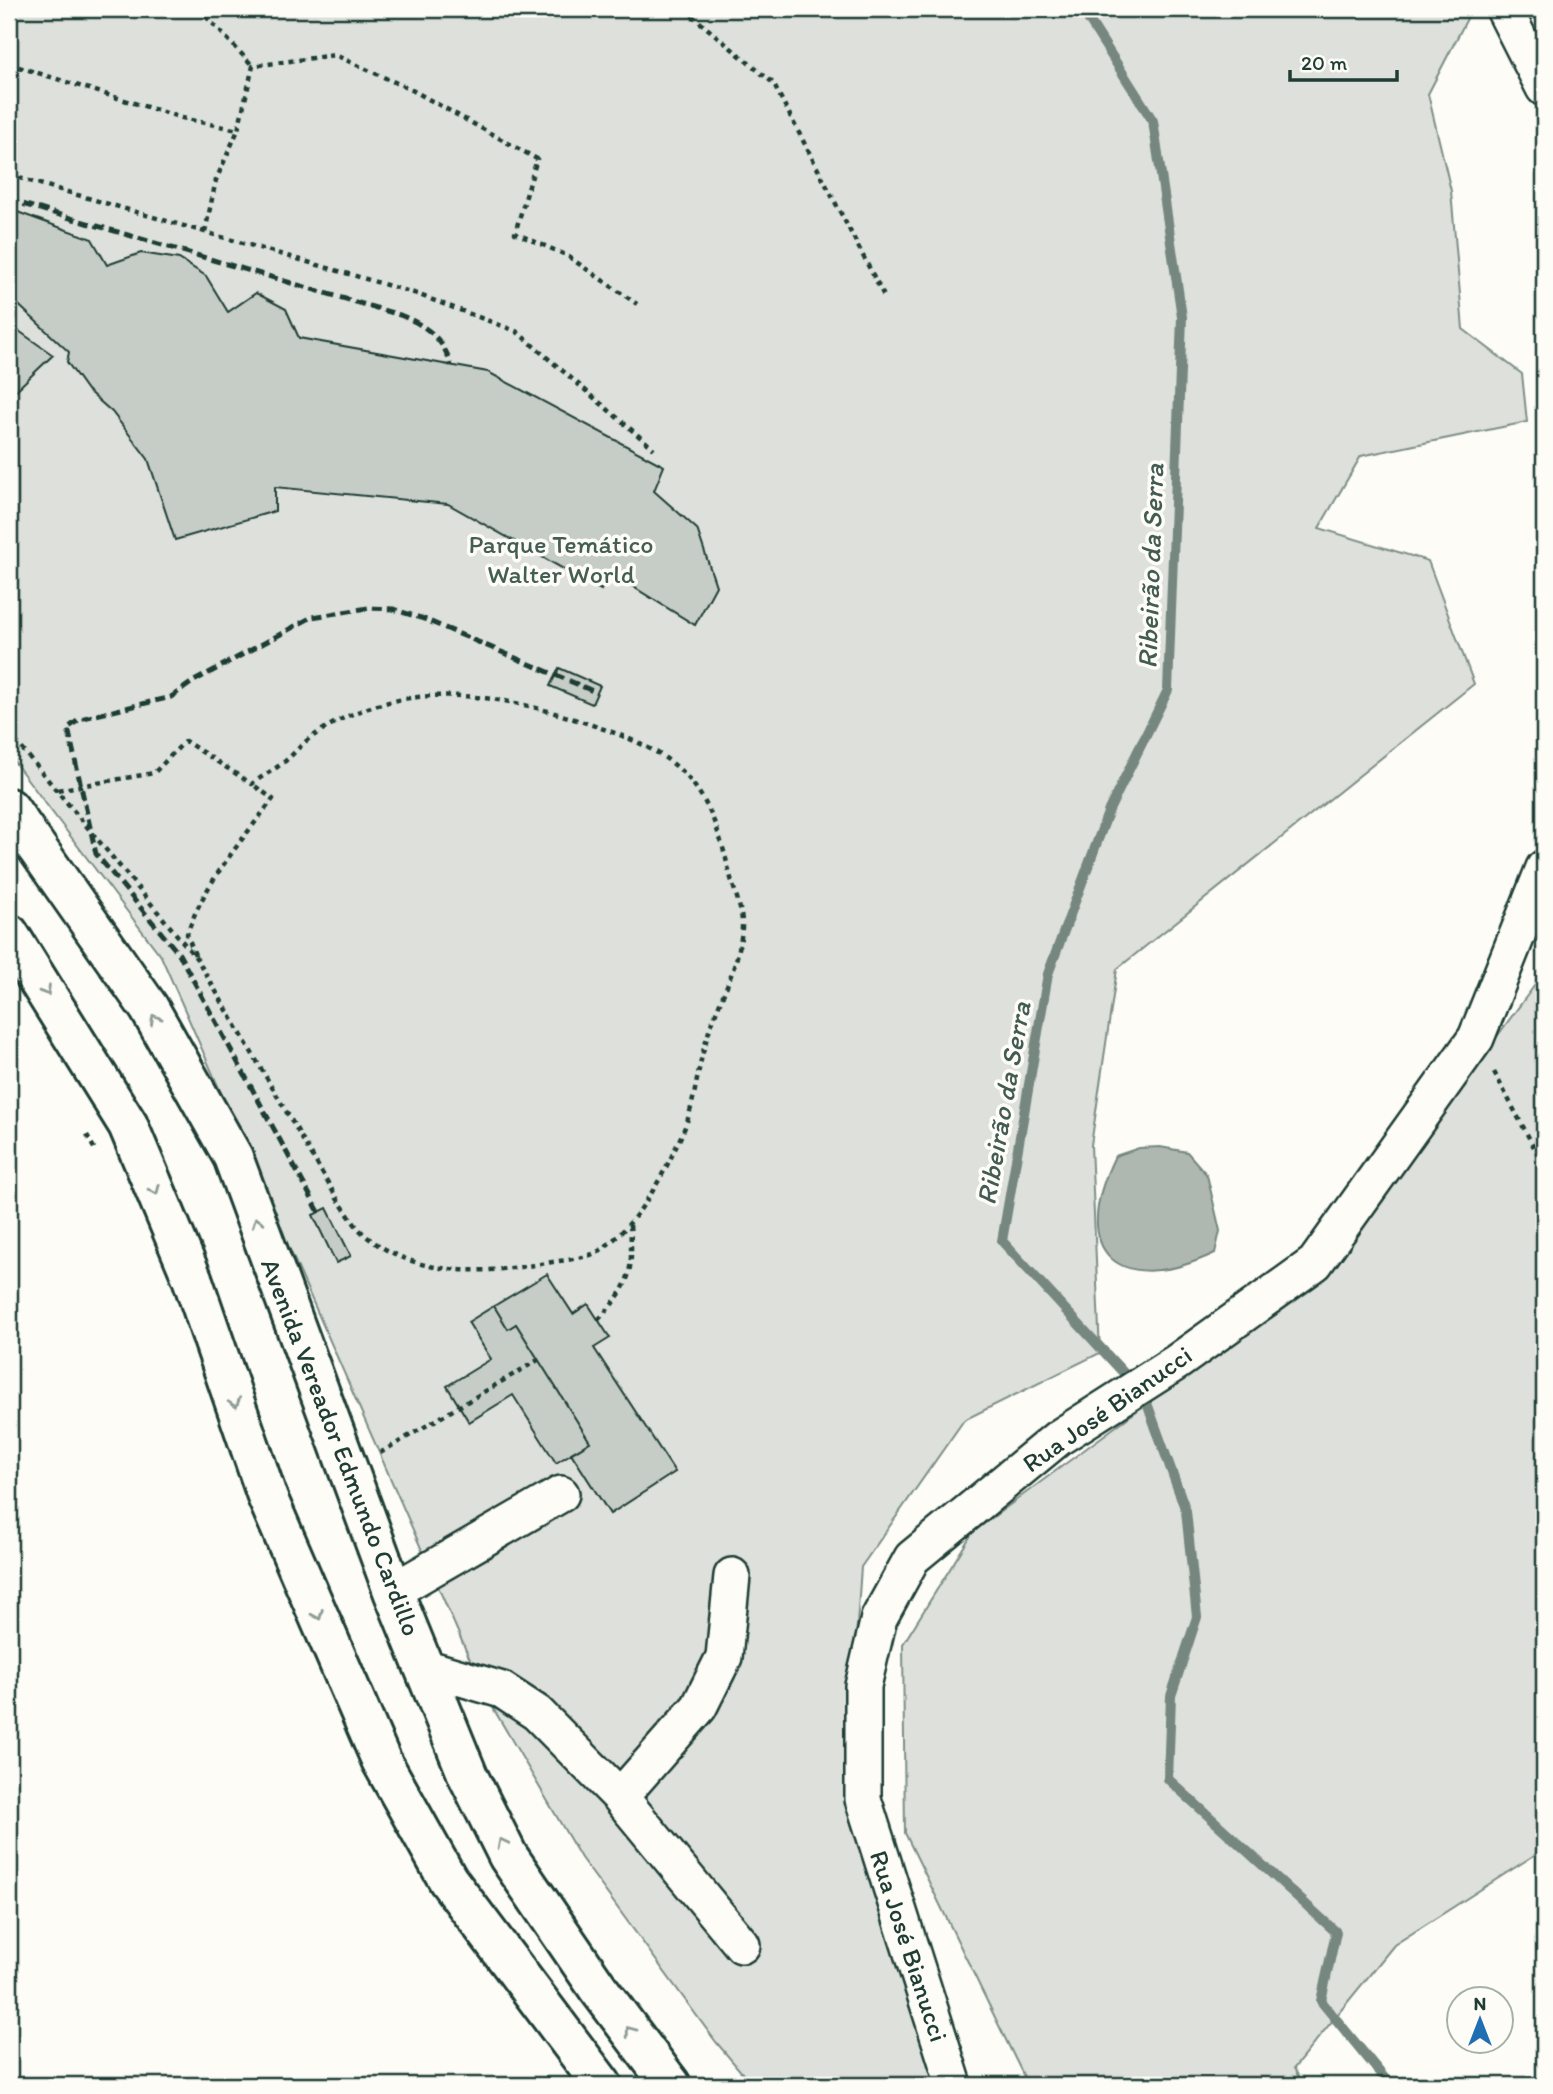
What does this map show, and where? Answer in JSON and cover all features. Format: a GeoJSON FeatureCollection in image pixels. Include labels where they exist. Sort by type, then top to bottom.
{"type":"FeatureCollection","features":[{"type":"Feature","properties":{"kind":"main road","name":"Avenida Vereador Edmundo Cardillo"},"geometry":{"type":"LineString","coordinates":[[9,808],[149,1008],[233,1157],[393,1591],[468,1776],[508,1856],[598,1988],[671,2085]]}},
{"type":"Feature","properties":{"kind":"main road"},"geometry":{"type":"LineString","coordinates":[[9,934],[128,1125],[192,1279],[268,1499],[381,1760],[448,1880],[602,2085]]}},
{"type":"Feature","properties":{"kind":"street"},"geometry":{"type":"LineString","coordinates":[[1504,9],[1544,88]]}},
{"type":"Feature","properties":{"kind":"street","name":"Rua José Bianucci"},"geometry":{"type":"LineString","coordinates":[[954,2085],[863,1799],[863,1686],[879,1618],[912,1558],[1058,1437],[1177,1362],[1315,1263],[1476,1038],[1544,868]]}},
{"type":"Feature","properties":{"kind":"street"},"geometry":{"type":"LineString","coordinates":[[393,1591],[561,1494]]}},
{"type":"Feature","properties":{"kind":"street"},"geometry":{"type":"LineString","coordinates":[[620,1797],[699,1707],[724,1657],[732,1576]]}},
{"type":"Feature","properties":{"kind":"street"},"geometry":{"type":"LineString","coordinates":[[424,1667],[502,1690],[537,1713],[620,1797],[742,1945]]}},
{"type":"Feature","properties":{"kind":"path"},"geometry":{"type":"LineString","coordinates":[[199,9],[253,66]]}},
{"type":"Feature","properties":{"kind":"path"},"geometry":{"type":"LineString","coordinates":[[684,9],[773,83],[884,296]]}},
{"type":"Feature","properties":{"kind":"path"},"geometry":{"type":"LineString","coordinates":[[253,66],[335,55],[412,90],[537,159],[515,233],[566,255],[637,304]]}},
{"type":"Feature","properties":{"kind":"path"},"geometry":{"type":"LineString","coordinates":[[9,64],[182,118],[238,130]]}},
{"type":"Feature","properties":{"kind":"path"},"geometry":{"type":"LineString","coordinates":[[205,232],[216,180],[238,130],[253,66]]}},
{"type":"Feature","properties":{"kind":"path"},"geometry":{"type":"LineString","coordinates":[[9,175],[414,293],[516,331],[654,449]]}},
{"type":"Feature","properties":{"kind":"path"},"geometry":{"type":"LineString","coordinates":[[57,790],[154,773],[185,741],[273,799],[226,863],[194,914],[187,934],[197,959],[338,1200],[363,1234],[384,1248],[428,1266],[493,1272],[599,1252],[630,1224],[686,1125],[705,1041],[734,967],[742,926],[720,832],[708,801],[675,761],[613,731],[549,710],[503,699],[429,694],[370,706],[313,736],[284,762],[251,784]]}},
{"type":"Feature","properties":{"kind":"path"},"geometry":{"type":"LineString","coordinates":[[9,733],[197,959]]}},
{"type":"Feature","properties":{"kind":"path"},"geometry":{"type":"LineString","coordinates":[[1476,1038],[1544,1166]]}},
{"type":"Feature","properties":{"kind":"path"},"geometry":{"type":"LineString","coordinates":[[598,1320],[621,1296],[632,1265],[630,1224]]}},
{"type":"Feature","properties":{"kind":"path"},"geometry":{"type":"LineString","coordinates":[[347,1468],[381,1452],[538,1360]]}},
{"type":"Feature","properties":{"kind":"green space","name":"Parque Temático Walter World"},"geometry":{"type":"Polygon","coordinates":[[[9,9],[1472,9],[1428,94],[1451,191],[1463,329],[1522,374],[1527,422],[1361,456],[1319,528],[1428,561],[1474,684],[1117,969],[1091,1145],[1100,1353],[964,1420],[861,1567],[846,1782],[913,2014],[938,2085],[752,2085],[716,2042],[581,1858],[486,1696],[161,956],[9,755],[9,9]]]}},
{"type":"Feature","properties":{"kind":"green space"},"geometry":{"type":"Polygon","coordinates":[[[1543,974],[1544,1849],[1394,1945],[1294,2068],[1303,2085],[1028,2085],[905,1833],[903,1644],[973,1532],[1322,1274],[1543,974]]]}},
{"type":"Feature","properties":{"kind":"shaded area"},"geometry":{"type":"Polygon","coordinates":[[[1160,1147],[1187,1152],[1207,1175],[1220,1231],[1215,1253],[1181,1266],[1152,1271],[1129,1268],[1111,1258],[1100,1242],[1097,1219],[1102,1190],[1115,1156],[1139,1148],[1160,1147]]]}},
{"type":"Feature","properties":{"kind":"building"},"geometry":{"type":"Polygon","coordinates":[[[9,209],[92,239],[107,265],[141,253],[179,259],[206,276],[228,312],[256,293],[286,309],[299,338],[488,372],[664,466],[654,491],[697,529],[716,586],[695,625],[609,572],[601,590],[448,504],[275,487],[275,511],[175,540],[148,459],[112,412],[87,390],[67,362],[69,352],[9,296],[9,209]]]}},
{"type":"Feature","properties":{"kind":"building"},"geometry":{"type":"Polygon","coordinates":[[[9,324],[53,355],[9,397],[9,324]]]}},
{"type":"Feature","properties":{"kind":"building"},"geometry":{"type":"Polygon","coordinates":[[[559,668],[600,686],[592,704],[550,686],[559,668]]]}},
{"type":"Feature","properties":{"kind":"building"},"geometry":{"type":"Polygon","coordinates":[[[327,1208],[351,1256],[336,1263],[313,1215],[327,1208]]]}},
{"type":"Feature","properties":{"kind":"building"},"geometry":{"type":"Polygon","coordinates":[[[547,1274],[573,1314],[588,1304],[610,1338],[594,1348],[675,1472],[610,1514],[571,1453],[590,1442],[516,1324],[508,1329],[494,1306],[547,1274]]]}},
{"type":"Feature","properties":{"kind":"building"},"geometry":{"type":"Polygon","coordinates":[[[494,1306],[508,1329],[516,1324],[590,1442],[556,1463],[513,1395],[469,1422],[447,1386],[491,1359],[468,1322],[494,1306]]]}},
{"type":"Feature","properties":{"kind":"waterway","name":"Ribeirão da Serra"},"geometry":{"type":"LineString","coordinates":[[1082,9],[1153,121],[1182,317],[1168,690],[1109,810],[1048,974],[1002,1241],[1144,1395],[1186,1511],[1197,1617],[1171,1696],[1168,1779],[1336,1932],[1321,2001],[1390,2085]]}},
{"type":"Feature","properties":{"kind":"railway"},"geometry":{"type":"LineString","coordinates":[[9,200],[400,315],[418,323],[432,334],[444,348],[451,366]]}},
{"type":"Feature","properties":{"kind":"railway"},"geometry":{"type":"LineString","coordinates":[[319,1212],[179,954],[96,854],[68,728],[80,719],[171,697],[194,681],[312,617],[368,608],[393,609],[424,619],[593,691]]}}]}
